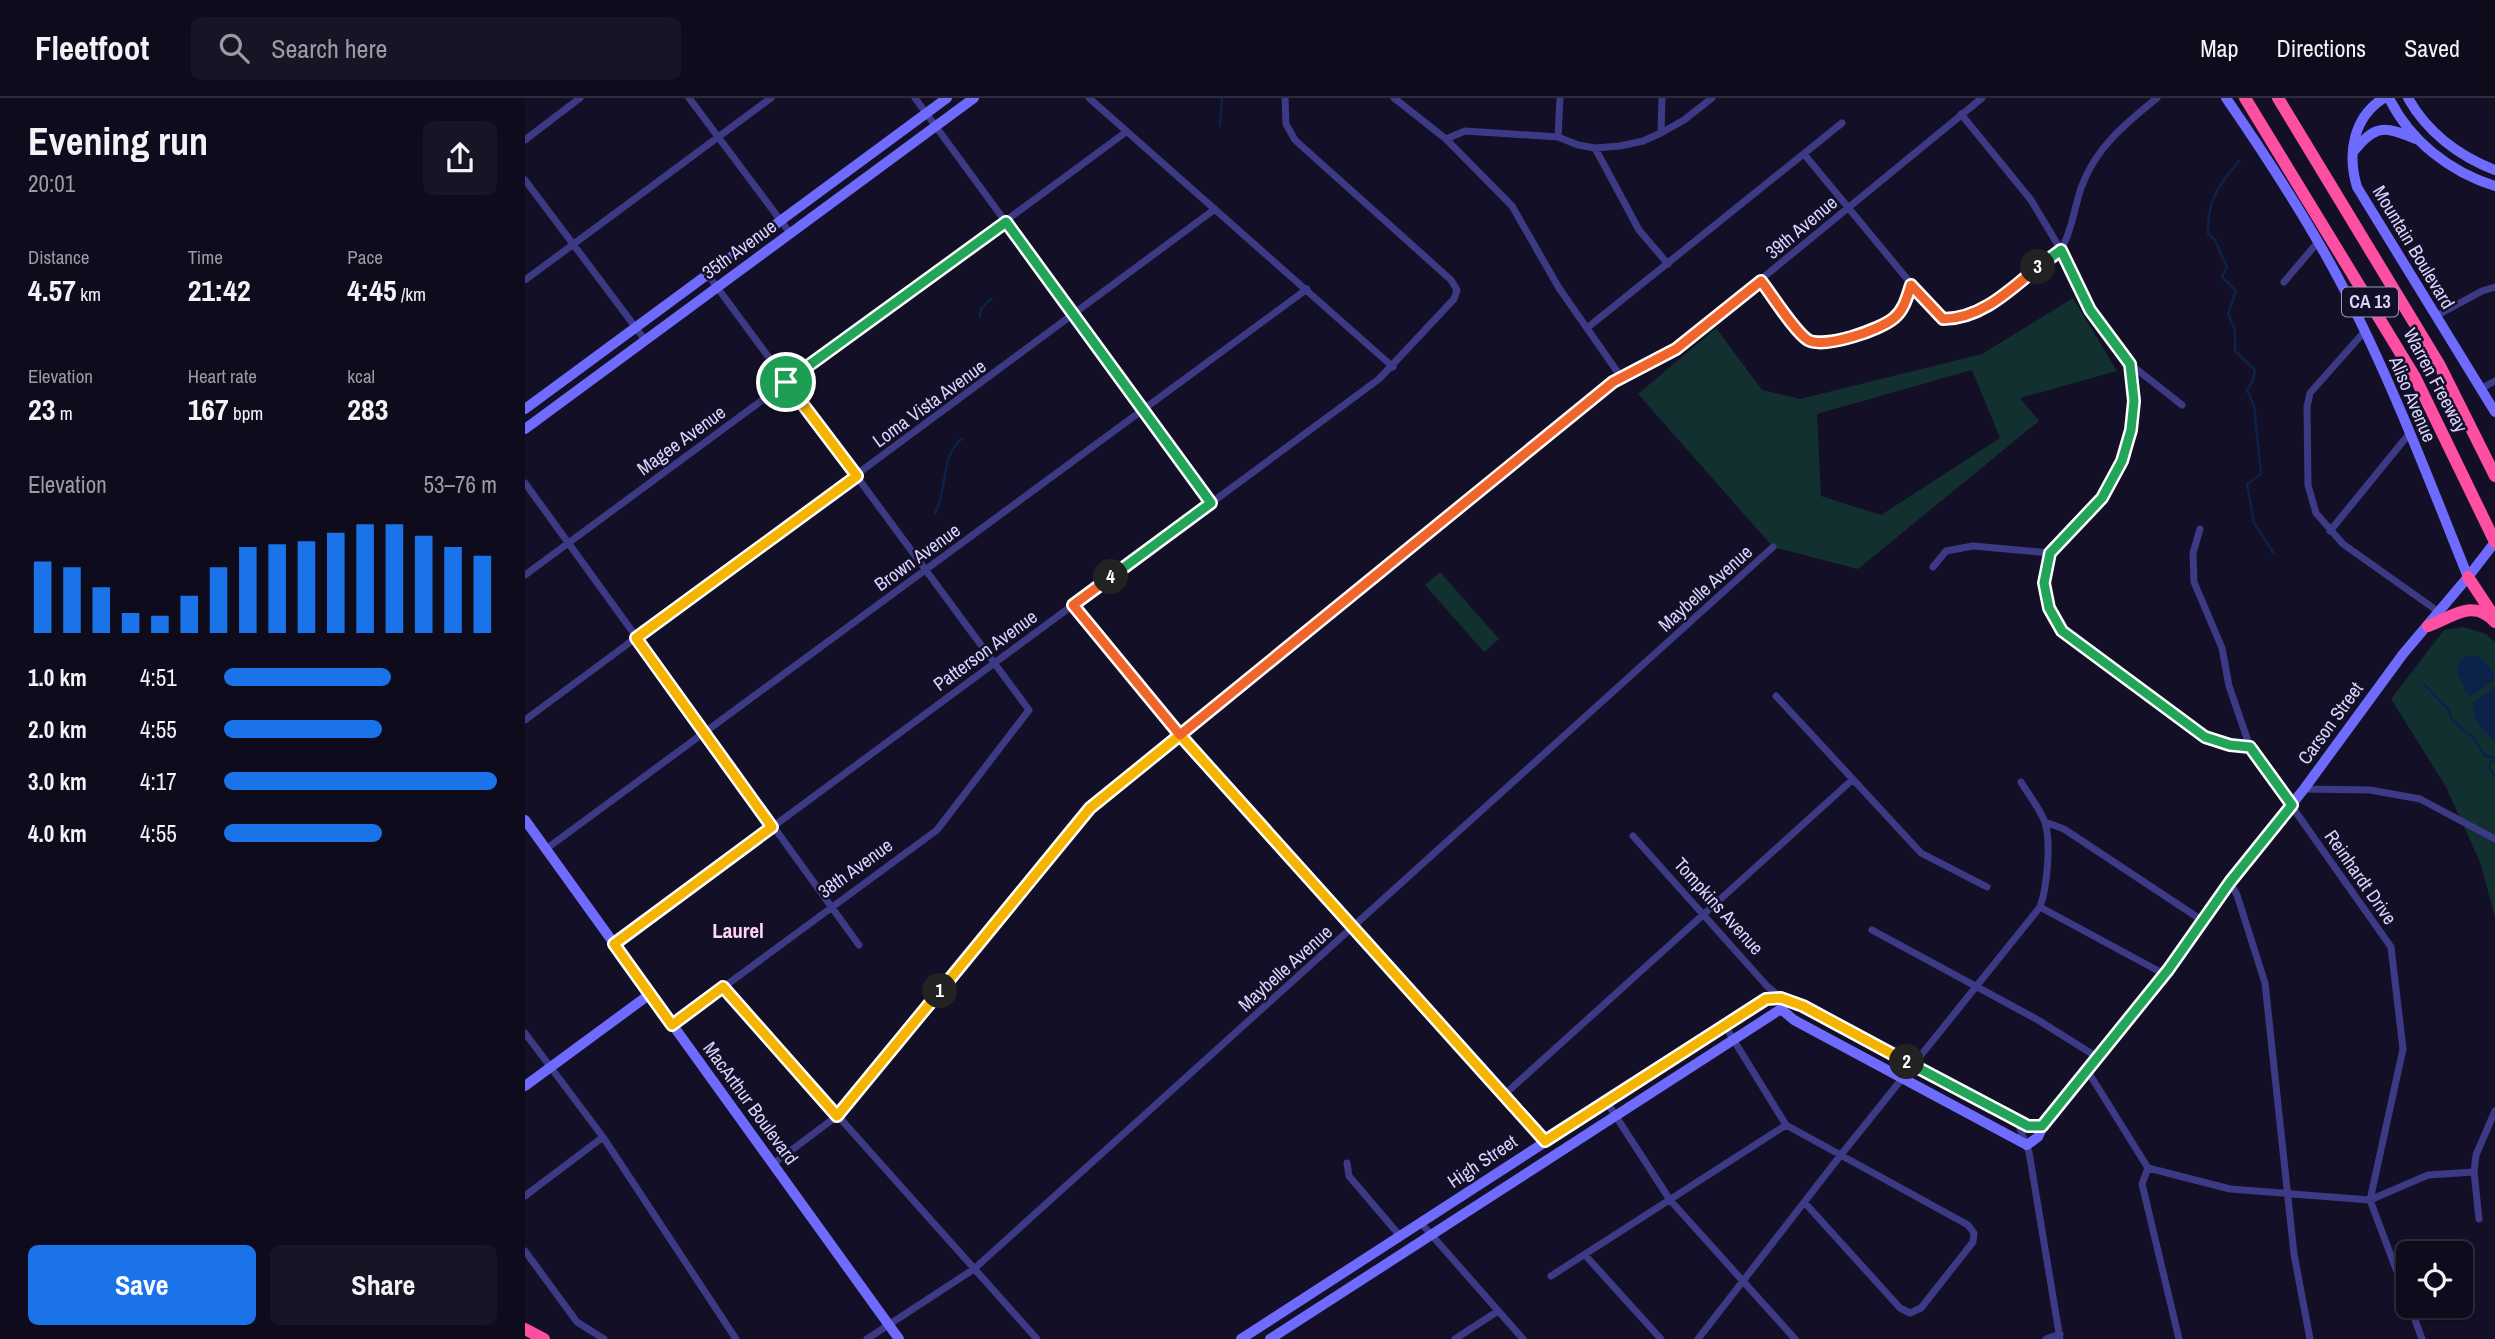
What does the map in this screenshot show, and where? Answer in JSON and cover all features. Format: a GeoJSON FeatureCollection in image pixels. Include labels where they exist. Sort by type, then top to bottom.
{"type":"FeatureCollection","features":[{"type":"Feature","properties":{"kind":"highway","name":"Warren Freeway"},"geometry":{"type":"LineString","coordinates":[[2245,98],[2415,377],[2495,542]]}},
{"type":"Feature","properties":{"kind":"highway","name":"Warren Freeway"},"geometry":{"type":"LineString","coordinates":[[2278,98],[2439,363],[2495,476]]}},
{"type":"Feature","properties":{"kind":"highway"},"geometry":{"type":"LineString","coordinates":[[2468,577],[2495,621]]}},
{"type":"Feature","properties":{"kind":"highway"},"geometry":{"type":"LineString","coordinates":[[2428,626],[2462,611],[2478,611],[2495,621]]}},
{"type":"Feature","properties":{"kind":"highway"},"geometry":{"type":"LineString","coordinates":[[525,1329],[544,1339]]}},
{"type":"Feature","properties":{"kind":"highway"},"geometry":{"type":"LineString","coordinates":[[525,1335],[531,1339]]}},
{"type":"Feature","properties":{"kind":"main road","name":"35th Avenue"},"geometry":{"type":"LineString","coordinates":[[525,409],[947,98]]}},
{"type":"Feature","properties":{"kind":"main road","name":"35th Avenue"},"geometry":{"type":"LineString","coordinates":[[525,429],[974,98]]}},
{"type":"Feature","properties":{"kind":"main road","name":"Aliso Avenue"},"geometry":{"type":"LineString","coordinates":[[2226,98],[2318,242],[2365,331],[2468,577]]}},
{"type":"Feature","properties":{"kind":"main road","name":"Mountain Boulevard"},"geometry":{"type":"LineString","coordinates":[[2384,98],[2372,106],[2359,123],[2353,138],[2353,169],[2357,187],[2495,412]]}},
{"type":"Feature","properties":{"kind":"main road"},"geometry":{"type":"LineString","coordinates":[[2389,98],[2419,141],[2448,164],[2495,186]]}},
{"type":"Feature","properties":{"kind":"main road"},"geometry":{"type":"LineString","coordinates":[[2408,98],[2435,134],[2469,159],[2495,170]]}},
{"type":"Feature","properties":{"kind":"main road"},"geometry":{"type":"LineString","coordinates":[[2354,151],[2366,136],[2378,130],[2392,130],[2419,141]]}},
{"type":"Feature","properties":{"kind":"main road","name":"Carson Street"},"geometry":{"type":"LineString","coordinates":[[2042,1126],[2164,974],[2387,675],[2495,542]]}},
{"type":"Feature","properties":{"kind":"main road","name":"MacArthur Boulevard"},"geometry":{"type":"LineString","coordinates":[[525,820],[899,1339]]}},
{"type":"Feature","properties":{"kind":"main road"},"geometry":{"type":"LineString","coordinates":[[525,1086],[650,994]]}},
{"type":"Feature","properties":{"kind":"main road","name":"High Street"},"geometry":{"type":"LineString","coordinates":[[1241,1339],[1766,999],[1781,1004]]}},
{"type":"Feature","properties":{"kind":"main road","name":"High Street"},"geometry":{"type":"LineString","coordinates":[[1270,1339],[1734,1039],[1781,1004]]}},
{"type":"Feature","properties":{"kind":"main road","name":"Tompkins Avenue"},"geometry":{"type":"LineString","coordinates":[[1781,1004],[1803,1006],[2028,1126],[2042,1126]]}},
{"type":"Feature","properties":{"kind":"main road","name":"Tompkins Avenue"},"geometry":{"type":"LineString","coordinates":[[1781,1004],[1794,1020],[2027,1145]]}},
{"type":"Feature","properties":{"kind":"main road"},"geometry":{"type":"LineString","coordinates":[[2027,1145],[2042,1131],[2042,1126]]}},
{"type":"Feature","properties":{"kind":"street"},"geometry":{"type":"LineString","coordinates":[[525,140],[580,98]]}},
{"type":"Feature","properties":{"kind":"street"},"geometry":{"type":"LineString","coordinates":[[689,98],[790,233]]}},
{"type":"Feature","properties":{"kind":"street"},"geometry":{"type":"LineString","coordinates":[[525,280],[771,98]]}},
{"type":"Feature","properties":{"kind":"street"},"geometry":{"type":"LineString","coordinates":[[915,98],[1211,503]]}},
{"type":"Feature","properties":{"kind":"street"},"geometry":{"type":"LineString","coordinates":[[1089,98],[1393,367]]}},
{"type":"Feature","properties":{"kind":"street","name":"Patterson Avenue"},"geometry":{"type":"LineString","coordinates":[[614,944],[1393,367],[1454,299],[1457,290],[1451,280],[1295,140],[1286,124],[1285,98]]}},
{"type":"Feature","properties":{"kind":"street"},"geometry":{"type":"LineString","coordinates":[[1394,98],[1446,139],[1512,206],[1559,288],[1621,377]]}},
{"type":"Feature","properties":{"kind":"street"},"geometry":{"type":"LineString","coordinates":[[1558,136],[1560,98]]}},
{"type":"Feature","properties":{"kind":"street"},"geometry":{"type":"LineString","coordinates":[[1661,133],[1663,98]]}},
{"type":"Feature","properties":{"kind":"street"},"geometry":{"type":"LineString","coordinates":[[1446,139],[1465,131],[1558,136],[1578,145],[1595,148],[1643,141],[1684,120],[1712,98]]}},
{"type":"Feature","properties":{"kind":"street","name":"39th Avenue"},"geometry":{"type":"LineString","coordinates":[[773,1164],[837,1116],[1090,808],[1621,377],[1676,349],[1982,98]]}},
{"type":"Feature","properties":{"kind":"street"},"geometry":{"type":"LineString","coordinates":[[1804,154],[1911,285],[1943,319],[1958,319],[1993,304],[2061,250],[2068,237],[2082,185],[2095,159],[2114,134],[2157,98]]}},
{"type":"Feature","properties":{"kind":"street"},"geometry":{"type":"LineString","coordinates":[[1961,114],[2031,200],[2061,250],[2090,310],[2130,364],[2182,405]]}},
{"type":"Feature","properties":{"kind":"street"},"geometry":{"type":"LineString","coordinates":[[1587,328],[1842,123]]}},
{"type":"Feature","properties":{"kind":"street","name":"Magee Avenue"},"geometry":{"type":"LineString","coordinates":[[525,575],[1126,132]]}},
{"type":"Feature","properties":{"kind":"street"},"geometry":{"type":"LineString","coordinates":[[1595,148],[1639,230],[1668,264]]}},
{"type":"Feature","properties":{"kind":"street"},"geometry":{"type":"LineString","coordinates":[[525,180],[645,340]]}},
{"type":"Feature","properties":{"kind":"street","name":"Loma Vista Avenue"},"geometry":{"type":"LineString","coordinates":[[525,720],[1075,316],[1216,209]]}},
{"type":"Feature","properties":{"kind":"street"},"geometry":{"type":"LineString","coordinates":[[2284,282],[2318,242]]}},
{"type":"Feature","properties":{"kind":"street"},"geometry":{"type":"LineString","coordinates":[[708,275],[994,663]]}},
{"type":"Feature","properties":{"kind":"street"},"geometry":{"type":"LineString","coordinates":[[1761,281],[1804,338],[1815,344],[1827,344],[1885,325],[1896,317],[1904,305],[1911,285]]}},
{"type":"Feature","properties":{"kind":"street"},"geometry":{"type":"LineString","coordinates":[[2436,316],[2482,291],[2495,287]]}},
{"type":"Feature","properties":{"kind":"street","name":"Brown Avenue"},"geometry":{"type":"LineString","coordinates":[[546,849],[1307,289]]}},
{"type":"Feature","properties":{"kind":"street"},"geometry":{"type":"LineString","coordinates":[[2365,331],[2311,393],[2308,407],[2308,485],[2316,513],[2343,544],[2439,612]]}},
{"type":"Feature","properties":{"kind":"street"},"geometry":{"type":"LineString","coordinates":[[2130,364],[2134,401],[2131,430],[2122,461],[2102,498],[2050,553],[2044,583],[2049,608],[2062,631],[2205,737],[2230,745],[2250,747]]}},
{"type":"Feature","properties":{"kind":"street"},"geometry":{"type":"LineString","coordinates":[[2480,389],[2495,381]]}},
{"type":"Feature","properties":{"kind":"street"},"geometry":{"type":"LineString","coordinates":[[2330,531],[2409,433]]}},
{"type":"Feature","properties":{"kind":"street"},"geometry":{"type":"LineString","coordinates":[[525,483],[859,945]]}},
{"type":"Feature","properties":{"kind":"street","name":"Reinhardt Drive"},"geometry":{"type":"LineString","coordinates":[[2200,529],[2193,553],[2194,582],[2223,648],[2229,686],[2250,747],[2391,947],[2403,1049],[2370,1200]]}},
{"type":"Feature","properties":{"kind":"street"},"geometry":{"type":"LineString","coordinates":[[1933,567],[1946,551],[1973,546],[2050,553]]}},
{"type":"Feature","properties":{"kind":"street","name":"Maybelle Avenue"},"geometry":{"type":"LineString","coordinates":[[867,1339],[974,1269],[1773,547]]}},
{"type":"Feature","properties":{"kind":"street"},"geometry":{"type":"LineString","coordinates":[[1073,605],[1180,735],[1545,1141]]}},
{"type":"Feature","properties":{"kind":"street","name":"38th Avenue"},"geometry":{"type":"LineString","coordinates":[[672,1025],[937,830],[1029,710],[994,663]]}},
{"type":"Feature","properties":{"kind":"street"},"geometry":{"type":"LineString","coordinates":[[1776,696],[1921,853],[1987,887]]}},
{"type":"Feature","properties":{"kind":"street"},"geometry":{"type":"LineString","coordinates":[[1505,1094],[1852,780]]}},
{"type":"Feature","properties":{"kind":"street"},"geometry":{"type":"LineString","coordinates":[[1698,1339],[1840,1156],[2040,907],[2045,894],[2048,869],[2045,822],[2021,782]]}},
{"type":"Feature","properties":{"kind":"street"},"geometry":{"type":"LineString","coordinates":[[2304,789],[2369,790],[2420,800],[2495,839]]}},
{"type":"Feature","properties":{"kind":"street"},"geometry":{"type":"LineString","coordinates":[[2045,822],[2064,829],[2203,921]]}},
{"type":"Feature","properties":{"kind":"street","name":"Tompkins Avenue"},"geometry":{"type":"LineString","coordinates":[[1633,836],[1781,1004]]}},
{"type":"Feature","properties":{"kind":"street"},"geometry":{"type":"LineString","coordinates":[[2230,882],[2237,895],[2265,983],[2294,1254],[2310,1339]]}},
{"type":"Feature","properties":{"kind":"street"},"geometry":{"type":"LineString","coordinates":[[2040,907],[2164,974]]}},
{"type":"Feature","properties":{"kind":"street"},"geometry":{"type":"LineString","coordinates":[[1872,930],[2038,1020],[2097,1057]]}},
{"type":"Feature","properties":{"kind":"street"},"geometry":{"type":"LineString","coordinates":[[723,987],[1037,1339]]}},
{"type":"Feature","properties":{"kind":"street"},"geometry":{"type":"LineString","coordinates":[[1725,1026],[1786,1125],[1962,1221],[1973,1233],[1973,1242],[1921,1308],[1910,1313],[1900,1308],[1805,1203]]}},
{"type":"Feature","properties":{"kind":"street"},"geometry":{"type":"LineString","coordinates":[[525,1033],[603,1137],[736,1339]]}},
{"type":"Feature","properties":{"kind":"street"},"geometry":{"type":"LineString","coordinates":[[2087,1070],[2148,1168],[2230,1189],[2370,1200],[2428,1175],[2474,1172]]}},
{"type":"Feature","properties":{"kind":"street"},"geometry":{"type":"LineString","coordinates":[[1607,1101],[1670,1200],[1794,1339]]}},
{"type":"Feature","properties":{"kind":"street"},"geometry":{"type":"LineString","coordinates":[[2479,1219],[2474,1172],[2480,1140],[2495,1111]]}},
{"type":"Feature","properties":{"kind":"street"},"geometry":{"type":"LineString","coordinates":[[2017,1120],[2027,1145],[2060,1336],[2046,1339]]}},
{"type":"Feature","properties":{"kind":"street"},"geometry":{"type":"LineString","coordinates":[[1551,1276],[1786,1125]]}},
{"type":"Feature","properties":{"kind":"street"},"geometry":{"type":"LineString","coordinates":[[525,1196],[603,1137]]}},
{"type":"Feature","properties":{"kind":"street"},"geometry":{"type":"LineString","coordinates":[[1347,1163],[1349,1176],[1400,1236]]}},
{"type":"Feature","properties":{"kind":"street"},"geometry":{"type":"LineString","coordinates":[[2148,1168],[2141,1184],[2179,1339]]}},
{"type":"Feature","properties":{"kind":"street"},"geometry":{"type":"LineString","coordinates":[[2370,1200],[2396,1269]]}},
{"type":"Feature","properties":{"kind":"street"},"geometry":{"type":"LineString","coordinates":[[1421,1223],[1523,1339]]}},
{"type":"Feature","properties":{"kind":"street"},"geometry":{"type":"LineString","coordinates":[[525,1251],[577,1322],[604,1339]]}},
{"type":"Feature","properties":{"kind":"street"},"geometry":{"type":"LineString","coordinates":[[1585,1255],[1661,1339]]}},
{"type":"Feature","properties":{"kind":"street"},"geometry":{"type":"LineString","coordinates":[[1455,1339],[1498,1311]]}},
{"type":"Feature","properties":{"kind":"street"},"geometry":{"type":"LineString","coordinates":[[2414,1318],[2422,1339]]}},
{"type":"Feature","properties":{"kind":"street"},"geometry":{"type":"LineString","coordinates":[[1260,1326],[1270,1339]]}},
{"type":"Feature","properties":{"kind":"green space"},"geometry":{"type":"Polygon","coordinates":[[[2073,298],[2117,371],[2020,398],[2039,421],[1858,569],[1773,547],[1638,394],[1716,328],[1762,390],[1800,399],[1982,354],[2073,298]],[[1972,370],[1817,414],[1821,496],[1881,515],[2000,438],[1972,370]]]}},
{"type":"Feature","properties":{"kind":"green space"},"geometry":{"type":"Polygon","coordinates":[[[1440,572],[1499,639],[1484,652],[1425,585],[1440,572]]]}},
{"type":"Feature","properties":{"kind":"green space"},"geometry":{"type":"Polygon","coordinates":[[[2463,627],[2486,634],[2495,642],[2495,917],[2480,862],[2446,787],[2391,699],[2444,630],[2463,627]]]}},
{"type":"Feature","properties":{"kind":"water"},"geometry":{"type":"Polygon","coordinates":[[[2467,655],[2480,657],[2495,673],[2493,681],[2471,696],[2466,694],[2457,670],[2459,661],[2467,655]]]}},
{"type":"Feature","properties":{"kind":"water"},"geometry":{"type":"Polygon","coordinates":[[[2495,686],[2495,741],[2479,724],[2473,703],[2495,686]]]}},
{"type":"Feature","properties":{"kind":"waterway"},"geometry":{"type":"LineString","coordinates":[[1220,126],[1222,98]]}},
{"type":"Feature","properties":{"kind":"waterway"},"geometry":{"type":"LineString","coordinates":[[2239,161],[2212,202],[2208,233],[2215,240],[2227,267],[2222,277],[2236,291],[2228,314],[2235,330],[2235,351],[2255,370],[2247,390],[2254,406],[2261,474],[2247,484],[2254,523],[2274,554]]}},
{"type":"Feature","properties":{"kind":"waterway"},"geometry":{"type":"LineString","coordinates":[[980,317],[981,309],[991,299]]}},
{"type":"Feature","properties":{"kind":"waterway"},"geometry":{"type":"LineString","coordinates":[[935,513],[942,494],[947,463],[956,445],[963,438]]}},
{"type":"Feature","properties":{"kind":"waterway"},"geometry":{"type":"LineString","coordinates":[[2424,684],[2449,710],[2452,720],[2474,738],[2485,756],[2494,757],[2495,760],[2490,762],[2490,769],[2495,775]]}},
{"type":"Feature","properties":{"kind":"district","name":"Laurel"},"geometry":{"type":"Point","coordinates":[738,931]}},
{"type":"Feature","properties":{"kind":"route"},"geometry":{"type":"LineString","coordinates":[[786,382],[857,476],[636,638],[772,827],[614,944],[672,1025],[723,987],[837,1116],[1090,808],[1180,735],[1545,1141],[1766,999],[1781,998],[1803,1006],[2028,1126],[2042,1126],[2168,970],[2230,882],[2292,805],[2250,747],[2230,745],[2205,737],[2062,631],[2049,608],[2044,583],[2050,553],[2102,498],[2122,461],[2131,430],[2134,401],[2130,364],[2090,310],[2061,250],[1993,304],[1958,319],[1943,319],[1911,285],[1904,305],[1896,317],[1885,325],[1827,344],[1815,344],[1804,338],[1761,281],[1676,349],[1613,382],[1180,735],[1073,605],[1211,503],[1006,222],[786,382]]}}]}
